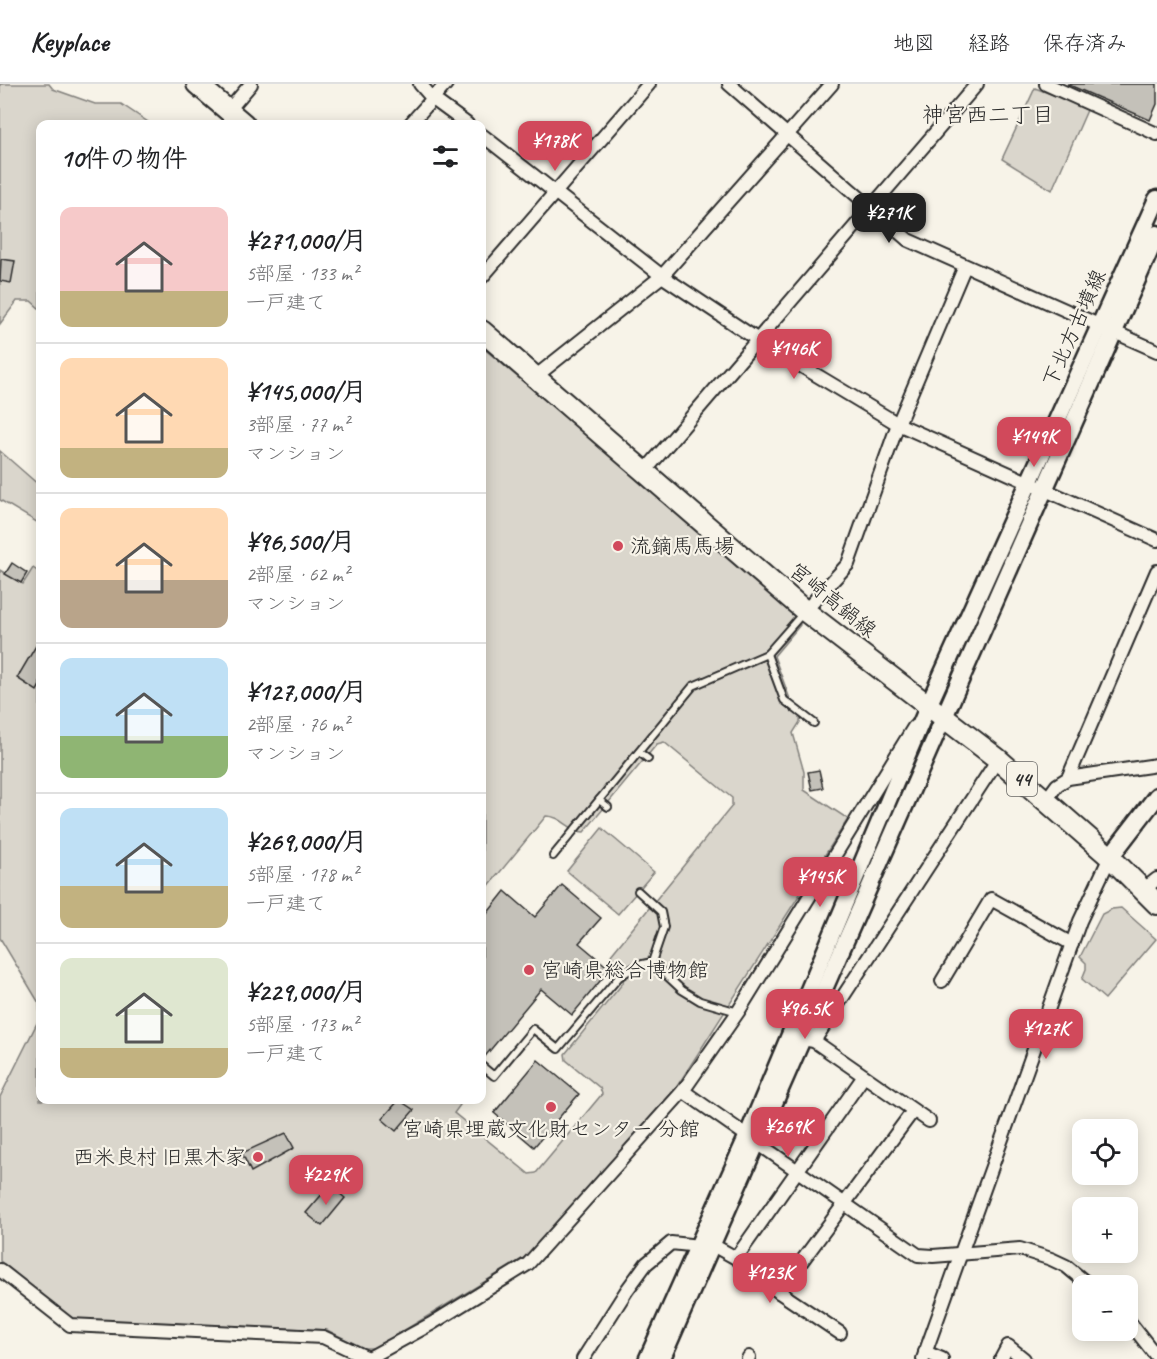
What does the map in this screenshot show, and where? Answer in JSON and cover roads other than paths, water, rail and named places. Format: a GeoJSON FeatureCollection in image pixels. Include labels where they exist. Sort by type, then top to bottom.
{"type":"FeatureCollection","features":[{"type":"Feature","properties":{"kind":"main road"},"geometry":{"type":"LineString","coordinates":[[197,84],[239,120]]}},
{"type":"Feature","properties":{"kind":"main road","name":"下北方古墳線"},"geometry":{"type":"LineString","coordinates":[[936,711],[1107,329],[1157,199]]}},
{"type":"Feature","properties":{"kind":"main road","name":"下北方古墳線"},"geometry":{"type":"LineString","coordinates":[[1107,329],[1157,234]]}},
{"type":"Feature","properties":{"kind":"main road","name":"宮崎高鍋線"},"geometry":{"type":"LineString","coordinates":[[486,334],[805,611],[998,759],[1110,857],[1150,884],[1157,904]]}},
{"type":"Feature","properties":{"kind":"main road"},"geometry":{"type":"LineString","coordinates":[[1110,857],[1157,796]]}},
{"type":"Feature","properties":{"kind":"street"},"geometry":{"type":"LineString","coordinates":[[228,111],[251,84]]}},
{"type":"Feature","properties":{"kind":"street"},"geometry":{"type":"LineString","coordinates":[[420,84],[433,99],[462,120]]}},
{"type":"Feature","properties":{"kind":"street"},"geometry":{"type":"LineString","coordinates":[[414,120],[446,84]]}},
{"type":"Feature","properties":{"kind":"street"},"geometry":{"type":"LineString","coordinates":[[486,272],[649,84]]}},
{"type":"Feature","properties":{"kind":"street"},"geometry":{"type":"LineString","coordinates":[[729,84],[908,240],[1157,351]]}},
{"type":"Feature","properties":{"kind":"street"},"geometry":{"type":"LineString","coordinates":[[536,377],[662,276],[832,84]]}},
{"type":"Feature","properties":{"kind":"street"},"geometry":{"type":"LineString","coordinates":[[645,471],[977,84]]}},
{"type":"Feature","properties":{"kind":"street"},"geometry":{"type":"LineString","coordinates":[[1046,84],[1157,134]]}},
{"type":"Feature","properties":{"kind":"street"},"geometry":{"type":"LineString","coordinates":[[486,138],[662,276],[758,340],[898,424],[1157,540]]}},
{"type":"Feature","properties":{"kind":"street"},"geometry":{"type":"LineString","coordinates":[[805,611],[848,564],[898,424],[965,266]]}},
{"type":"Feature","properties":{"kind":"street"},"geometry":{"type":"LineString","coordinates":[[1068,778],[1157,571]]}},
{"type":"Feature","properties":{"kind":"street"},"geometry":{"type":"LineString","coordinates":[[0,1270],[70,1325],[323,1337],[367,1359],[431,1324],[528,1264],[683,1091],[738,1012],[936,711]]}},
{"type":"Feature","properties":{"kind":"street"},"geometry":{"type":"LineString","coordinates":[[809,1041],[936,711]]}},
{"type":"Feature","properties":{"kind":"street"},"geometry":{"type":"LineString","coordinates":[[647,1359],[703,1247],[752,1140],[936,711]]}},
{"type":"Feature","properties":{"kind":"street"},"geometry":{"type":"LineString","coordinates":[[752,1140],[809,1041],[998,759]]}},
{"type":"Feature","properties":{"kind":"street"},"geometry":{"type":"LineString","coordinates":[[1046,800],[1057,785],[1068,778],[1157,765]]}},
{"type":"Feature","properties":{"kind":"street"},"geometry":{"type":"LineString","coordinates":[[942,1359],[924,1356],[1080,921],[1110,857]]}},
{"type":"Feature","properties":{"kind":"street"},"geometry":{"type":"LineString","coordinates":[[942,981],[992,899],[1072,944]]}},
{"type":"Feature","properties":{"kind":"street"},"geometry":{"type":"LineString","coordinates":[[809,1041],[929,1120]]}},
{"type":"Feature","properties":{"kind":"street"},"geometry":{"type":"LineString","coordinates":[[736,1258],[864,1076]]}},
{"type":"Feature","properties":{"kind":"street"},"geometry":{"type":"LineString","coordinates":[[683,1091],[918,1255],[933,1256],[1020,1249],[1051,1258],[1077,1275]]}},
{"type":"Feature","properties":{"kind":"street"},"geometry":{"type":"LineString","coordinates":[[779,1292],[913,1111]]}},
{"type":"Feature","properties":{"kind":"street"},"geometry":{"type":"LineString","coordinates":[[583,1359],[646,1264],[671,1243],[718,1248],[736,1258],[779,1292],[840,1333]]}},
{"type":"Feature","properties":{"kind":"street"},"geometry":{"type":"LineString","coordinates":[[662,1359],[703,1247]]}},
{"type":"Feature","properties":{"kind":"street"},"geometry":{"type":"LineString","coordinates":[[1138,1333],[1157,1357]]}},
{"type":"Feature","properties":{"kind":"street"},"geometry":{"type":"LineString","coordinates":[[1001,1359],[1008,1346],[1024,1359]]}},
{"type":"Feature","properties":{"kind":"lane"},"geometry":{"type":"LineString","coordinates":[[553,856],[693,686],[766,654],[805,611]]}},
{"type":"Feature","properties":{"kind":"lane"},"geometry":{"type":"LineString","coordinates":[[766,654],[783,700],[814,723]]}},
{"type":"Feature","properties":{"kind":"lane"},"geometry":{"type":"LineString","coordinates":[[639,752],[648,759]]}},
{"type":"Feature","properties":{"kind":"lane"},"geometry":{"type":"LineString","coordinates":[[599,800],[608,807]]}},
{"type":"Feature","properties":{"kind":"lane"},"geometry":{"type":"LineString","coordinates":[[638,891],[661,912],[664,927],[652,962]]}},
{"type":"Feature","properties":{"kind":"lane"},"geometry":{"type":"LineString","coordinates":[[652,962],[682,990],[700,1001],[738,1012]]}},
{"type":"Feature","properties":{"kind":"lane"},"geometry":{"type":"LineString","coordinates":[[486,1069],[494,1076],[532,1029],[558,1049],[619,977],[638,965],[652,962]]}},
{"type":"Feature","properties":{"kind":"place","name":"流鏑馬馬場"},"geometry":{"type":"Point","coordinates":[618,546]}},
{"type":"Feature","properties":{"kind":"place","name":"宮崎県総合博物館"},"geometry":{"type":"Point","coordinates":[529,970]}},
{"type":"Feature","properties":{"kind":"place","name":"宮崎県埋蔵文化財センター 分館"},"geometry":{"type":"Point","coordinates":[551,1107]}},
{"type":"Feature","properties":{"kind":"place","name":"西米良村 旧黒木家"},"geometry":{"type":"Point","coordinates":[258,1157]}},
{"type":"Feature","properties":{"kind":"district","name":"神宮西二丁目"},"geometry":{"type":"Point","coordinates":[988,114]}}]}
